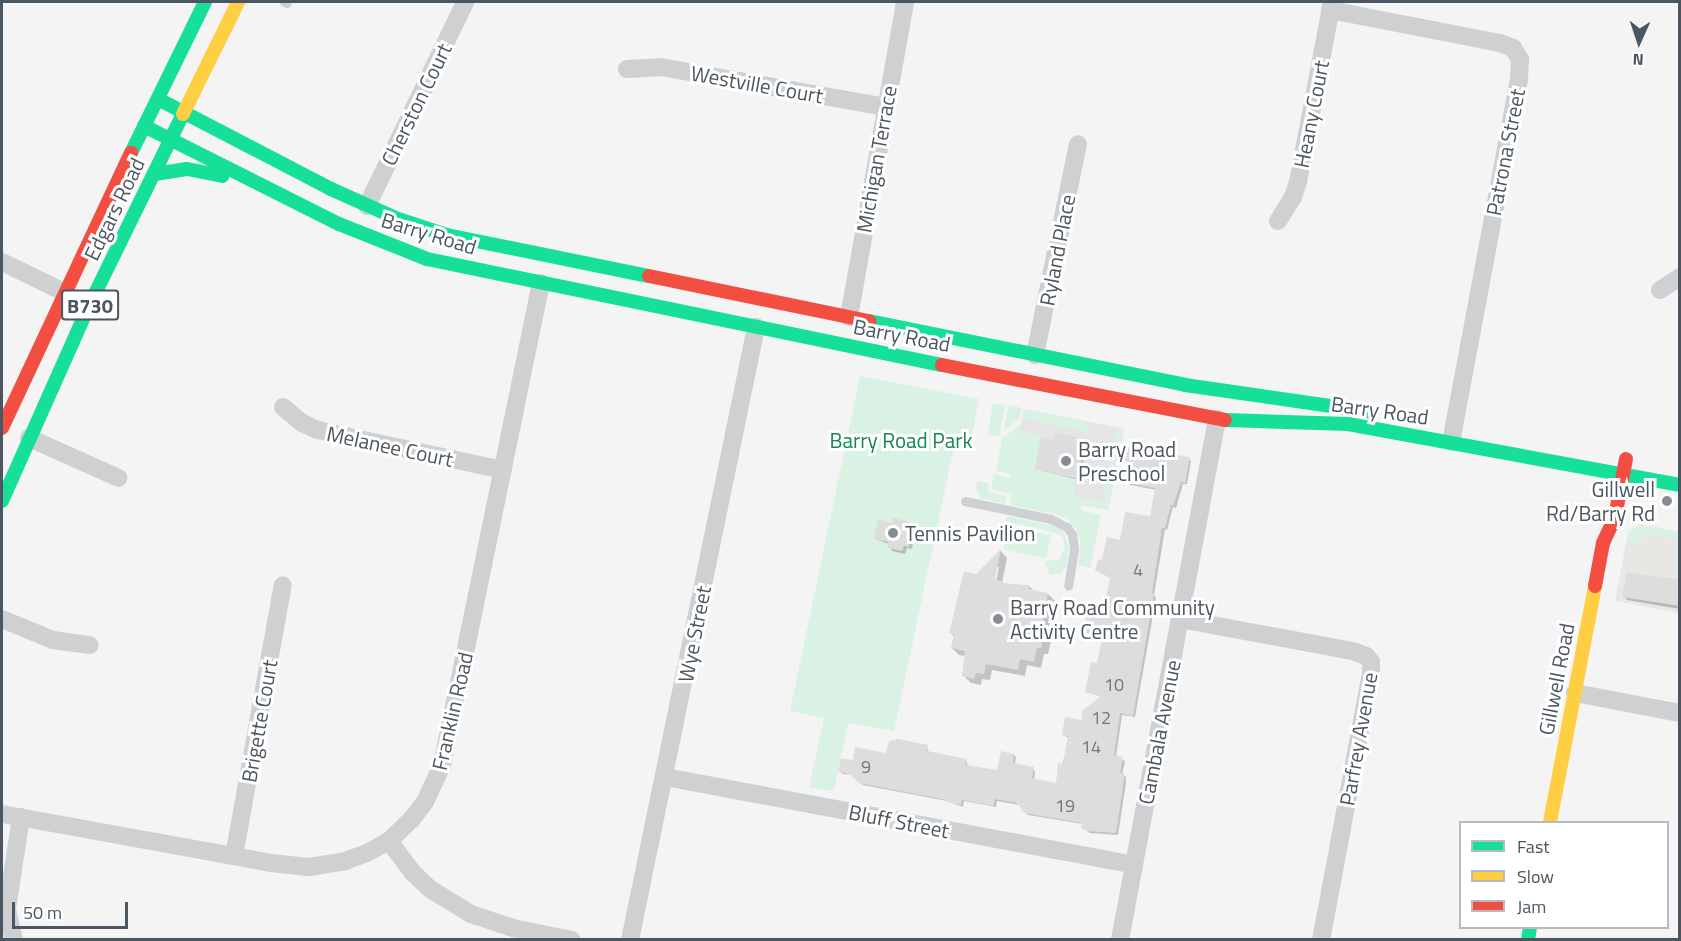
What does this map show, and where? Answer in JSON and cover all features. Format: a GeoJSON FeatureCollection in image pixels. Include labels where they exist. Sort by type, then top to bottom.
{"type":"FeatureCollection","features":[{"type":"Feature","properties":{"kind":"street","name":"Edgars Road"},"geometry":{"type":"LineString","coordinates":[[2,428],[64,292],[205,2]]}},
{"type":"Feature","properties":{"kind":"street","name":"Edgars Road"},"geometry":{"type":"LineString","coordinates":[[2,501],[86,312],[238,2]]}},
{"type":"Feature","properties":{"kind":"street","name":"Cherston Court"},"geometry":{"type":"LineString","coordinates":[[367,206],[465,2]]}},
{"type":"Feature","properties":{"kind":"street","name":"Michigan Terrace"},"geometry":{"type":"LineString","coordinates":[[849,317],[905,2]]}},
{"type":"Feature","properties":{"kind":"street","name":"Heany Court"},"geometry":{"type":"LineString","coordinates":[[1278,221],[1293,197],[1298,182],[1331,6]]}},
{"type":"Feature","properties":{"kind":"street","name":"Patrona Street"},"geometry":{"type":"LineString","coordinates":[[1331,6],[1500,43],[1513,48],[1520,59],[1519,80],[1453,431]]}},
{"type":"Feature","properties":{"kind":"street","name":"Westville Court"},"geometry":{"type":"LineString","coordinates":[[627,69],[661,67],[886,107]]}},
{"type":"Feature","properties":{"kind":"street","name":"Barry Road"},"geometry":{"type":"LineString","coordinates":[[158,99],[367,206],[420,228],[1222,392],[1385,414]]}},
{"type":"Feature","properties":{"kind":"street","name":"Barry Road"},"geometry":{"type":"LineString","coordinates":[[144,126],[330,220],[405,252],[541,283],[1217,419],[1453,431],[1607,477],[1623,474],[1680,485]]}},
{"type":"Feature","properties":{"kind":"street","name":"Ryland Place"},"geometry":{"type":"LineString","coordinates":[[1035,355],[1078,144]]}},
{"type":"Feature","properties":{"kind":"street"},"geometry":{"type":"LineString","coordinates":[[155,174],[187,169],[255,182]]}},
{"type":"Feature","properties":{"kind":"street"},"geometry":{"type":"LineString","coordinates":[[541,283],[547,255]]}},
{"type":"Feature","properties":{"kind":"street"},"geometry":{"type":"LineString","coordinates":[[2,262],[64,292]]}},
{"type":"Feature","properties":{"kind":"street"},"geometry":{"type":"LineString","coordinates":[[1660,290],[1680,277]]}},
{"type":"Feature","properties":{"kind":"street","name":"Franklin Road"},"geometry":{"type":"LineString","coordinates":[[2,814],[234,856],[309,867],[345,861],[368,853],[389,841],[426,802],[442,765],[541,283]]}},
{"type":"Feature","properties":{"kind":"street","name":"Wye Street"},"geometry":{"type":"LineString","coordinates":[[630,939],[756,327]]}},
{"type":"Feature","properties":{"kind":"street"},"geometry":{"type":"LineString","coordinates":[[1217,419],[1222,392]]}},
{"type":"Feature","properties":{"kind":"street","name":"Melanee Court"},"geometry":{"type":"LineString","coordinates":[[283,407],[302,423],[318,430],[503,470]]}},
{"type":"Feature","properties":{"kind":"street","name":"Cambala Avenue"},"geometry":{"type":"LineString","coordinates":[[1120,939],[1217,419]]}},
{"type":"Feature","properties":{"kind":"street"},"geometry":{"type":"LineString","coordinates":[[29,438],[119,478]]}},
{"type":"Feature","properties":{"kind":"street","name":"Gillwell Road"},"geometry":{"type":"LineString","coordinates":[[1550,821],[1603,543],[1615,517],[1623,474],[1632,460],[1611,456],[1607,477]]}},
{"type":"Feature","properties":{"kind":"street","name":"Gillwell Road"},"geometry":{"type":"LineString","coordinates":[[1601,514],[1603,543]]}},
{"type":"Feature","properties":{"kind":"street","name":"Brigette Court"},"geometry":{"type":"LineString","coordinates":[[234,856],[284,585]]}},
{"type":"Feature","properties":{"kind":"street"},"geometry":{"type":"LineString","coordinates":[[2,619],[53,640],[90,645]]}},
{"type":"Feature","properties":{"kind":"street","name":"Parfrey Avenue"},"geometry":{"type":"LineString","coordinates":[[1180,619],[1353,651],[1366,656],[1371,662],[1371,673],[1321,939]]}},
{"type":"Feature","properties":{"kind":"street"},"geometry":{"type":"LineString","coordinates":[[1575,693],[1680,712]]}},
{"type":"Feature","properties":{"kind":"street","name":"Bluff Street"},"geometry":{"type":"LineString","coordinates":[[665,777],[1134,865]]}},
{"type":"Feature","properties":{"kind":"street"},"geometry":{"type":"LineString","coordinates":[[14,939],[7,909],[21,817]]}},
{"type":"Feature","properties":{"kind":"street"},"geometry":{"type":"LineString","coordinates":[[389,841],[401,860],[424,883],[471,914],[513,928],[572,939]]}},
{"type":"Feature","properties":{"kind":"lane"},"geometry":{"type":"LineString","coordinates":[[965,501],[1051,519],[1067,527],[1072,534],[1074,549],[1068,586]]}},
{"type":"Feature","properties":{"kind":"shaded area","name":"Barry Road Preschool"},"geometry":{"type":"Polygon","coordinates":[[[1024,409],[1124,428],[1108,510],[1008,490],[1024,409]]]}},
{"type":"Feature","properties":{"kind":"shaded area"},"geometry":{"type":"Polygon","coordinates":[[[1640,524],[1679,532],[1679,613],[1615,601],[1628,533],[1640,524]]]}},
{"type":"Feature","properties":{"kind":"green space","name":"Barry Road Park"},"geometry":{"type":"Polygon","coordinates":[[[860,376],[979,399],[969,448],[958,446],[956,437],[894,731],[848,723],[834,791],[809,787],[824,718],[790,711],[860,376]]]}},
{"type":"Feature","properties":{"kind":"green space"},"geometry":{"type":"Polygon","coordinates":[[[993,403],[1005,405],[1000,436],[988,435],[993,403]]]}},
{"type":"Feature","properties":{"kind":"green space"},"geometry":{"type":"Polygon","coordinates":[[[1009,405],[1022,408],[1020,418],[1003,432],[1009,405]]]}},
{"type":"Feature","properties":{"kind":"green space"},"geometry":{"type":"Polygon","coordinates":[[[1024,409],[1084,421],[1084,425],[1090,426],[1088,435],[1079,430],[1022,419],[1024,409]]]}},
{"type":"Feature","properties":{"kind":"green space"},"geometry":{"type":"Polygon","coordinates":[[[1022,423],[1020,430],[1041,437],[1034,469],[1076,479],[1073,496],[1103,501],[1116,428],[1124,429],[1108,510],[1081,505],[1081,510],[1101,515],[1090,568],[1078,565],[1081,543],[1076,528],[1068,520],[1059,515],[1010,505],[1011,494],[991,489],[994,474],[1010,478],[1011,474],[996,471],[1002,439],[1022,423]]]}},
{"type":"Feature","properties":{"kind":"green space"},"geometry":{"type":"Polygon","coordinates":[[[977,481],[989,483],[988,492],[1006,496],[1005,504],[981,498],[976,489],[977,481]]]}},
{"type":"Feature","properties":{"kind":"green space"},"geometry":{"type":"Polygon","coordinates":[[[1007,516],[1055,526],[1063,531],[1069,548],[1066,567],[1061,574],[1050,575],[1044,561],[1059,560],[1065,548],[1063,537],[1057,533],[1006,521],[1007,516]]]}},
{"type":"Feature","properties":{"kind":"green space"},"geometry":{"type":"Polygon","coordinates":[[[1640,524],[1679,532],[1679,547],[1676,546],[1677,539],[1643,532],[1640,543],[1627,542],[1628,533],[1640,524]]]}},
{"type":"Feature","properties":{"kind":"green space"},"geometry":{"type":"Polygon","coordinates":[[[1008,526],[1051,535],[1046,559],[1003,549],[1008,526]]]}},
{"type":"Feature","properties":{"kind":"building","name":"Barry Road Preschool"},"geometry":{"type":"Polygon","coordinates":[[[1055,432],[1076,437],[1084,448],[1078,479],[1035,469],[1041,437],[1053,440],[1055,432]]]}},
{"type":"Feature","properties":{"kind":"building"},"geometry":{"type":"Polygon","coordinates":[[[1121,446],[1190,457],[1185,483],[1181,482],[1173,506],[1171,505],[1165,528],[1162,528],[1152,593],[1154,594],[1133,716],[1120,713],[1114,755],[1123,757],[1120,773],[1124,773],[1124,780],[1116,833],[1086,831],[1081,828],[1082,823],[1024,813],[1017,803],[995,799],[993,806],[962,800],[961,805],[859,783],[849,774],[838,772],[841,758],[853,760],[855,747],[886,753],[889,741],[898,739],[928,745],[927,751],[967,759],[966,765],[997,770],[1001,751],[1014,754],[1013,763],[1034,767],[1032,778],[1056,783],[1058,763],[1063,764],[1068,736],[1062,735],[1065,717],[1082,720],[1082,711],[1101,696],[1085,692],[1091,662],[1097,663],[1103,635],[1083,632],[1088,605],[1104,608],[1110,578],[1095,570],[1098,560],[1102,559],[1107,537],[1120,540],[1125,512],[1150,516],[1155,488],[1126,483],[1130,463],[1118,458],[1121,446]]]}},
{"type":"Feature","properties":{"kind":"building","name":"Tennis Pavilion"},"geometry":{"type":"Polygon","coordinates":[[[893,518],[908,521],[908,527],[912,527],[909,547],[904,546],[902,551],[887,548],[888,542],[874,539],[878,520],[892,523],[893,518]]]}},
{"type":"Feature","properties":{"kind":"building","name":"Barry Road Community Activity Centre"},"geometry":{"type":"Polygon","coordinates":[[[1001,549],[995,579],[1008,584],[1029,585],[1029,589],[1048,593],[1041,632],[1044,633],[1041,648],[1037,648],[1034,662],[1020,659],[1018,670],[986,664],[984,674],[976,673],[974,679],[962,676],[965,651],[951,648],[954,634],[949,633],[964,571],[976,574],[1001,549]]]}},
{"type":"Feature","properties":{"kind":"building"},"geometry":{"type":"Polygon","coordinates":[[[1627,573],[1680,579],[1680,606],[1622,597],[1627,573]]]}},
{"type":"Feature","properties":{"kind":"traffic: fast"},"geometry":{"type":"LineString","coordinates":[[131,153],[205,2]]}},
{"type":"Feature","properties":{"kind":"traffic: fast"},"geometry":{"type":"LineString","coordinates":[[158,99],[331,189],[398,219],[447,235],[649,276]]}},
{"type":"Feature","properties":{"kind":"traffic: fast"},"geometry":{"type":"LineString","coordinates":[[2,501],[86,312],[183,114]]}},
{"type":"Feature","properties":{"kind":"traffic: fast"},"geometry":{"type":"LineString","coordinates":[[144,126],[339,224],[427,259],[942,365]]}},
{"type":"Feature","properties":{"kind":"traffic: fast"},"geometry":{"type":"LineString","coordinates":[[155,174],[187,169],[222,176]]}},
{"type":"Feature","properties":{"kind":"traffic: fast"},"geometry":{"type":"LineString","coordinates":[[869,321],[1185,385],[1372,412]]}},
{"type":"Feature","properties":{"kind":"traffic: fast"},"geometry":{"type":"LineString","coordinates":[[1225,420],[1348,424],[1680,485]]}},
{"type":"Feature","properties":{"kind":"traffic: fast"},"geometry":{"type":"LineString","coordinates":[[1528,940],[1530,929]]}},
{"type":"Feature","properties":{"kind":"traffic: slow"},"geometry":{"type":"LineString","coordinates":[[183,114],[238,2]]}},
{"type":"Feature","properties":{"kind":"traffic: slow"},"geometry":{"type":"LineString","coordinates":[[1550,821],[1595,586]]}},
{"type":"Feature","properties":{"kind":"traffic: jam"},"geometry":{"type":"LineString","coordinates":[[2,428],[131,153]]}},
{"type":"Feature","properties":{"kind":"traffic: jam"},"geometry":{"type":"LineString","coordinates":[[649,276],[869,321]]}},
{"type":"Feature","properties":{"kind":"traffic: jam"},"geometry":{"type":"LineString","coordinates":[[942,365],[1225,420]]}},
{"type":"Feature","properties":{"kind":"traffic: jam"},"geometry":{"type":"LineString","coordinates":[[1595,586],[1603,543],[1615,517],[1626,459]]}},
{"type":"Feature","properties":{"kind":"place","name":"Barry Road Preschool"},"geometry":{"type":"Point","coordinates":[1066,461]}},
{"type":"Feature","properties":{"kind":"place","name":"Gillwell Rd/Barry Rd"},"geometry":{"type":"Point","coordinates":[1667,501]}},
{"type":"Feature","properties":{"kind":"place","name":"Tennis Pavilion"},"geometry":{"type":"Point","coordinates":[893,533]}},
{"type":"Feature","properties":{"kind":"place","name":"Barry Road Community Activity Centre"},"geometry":{"type":"Point","coordinates":[998,619]}}]}
